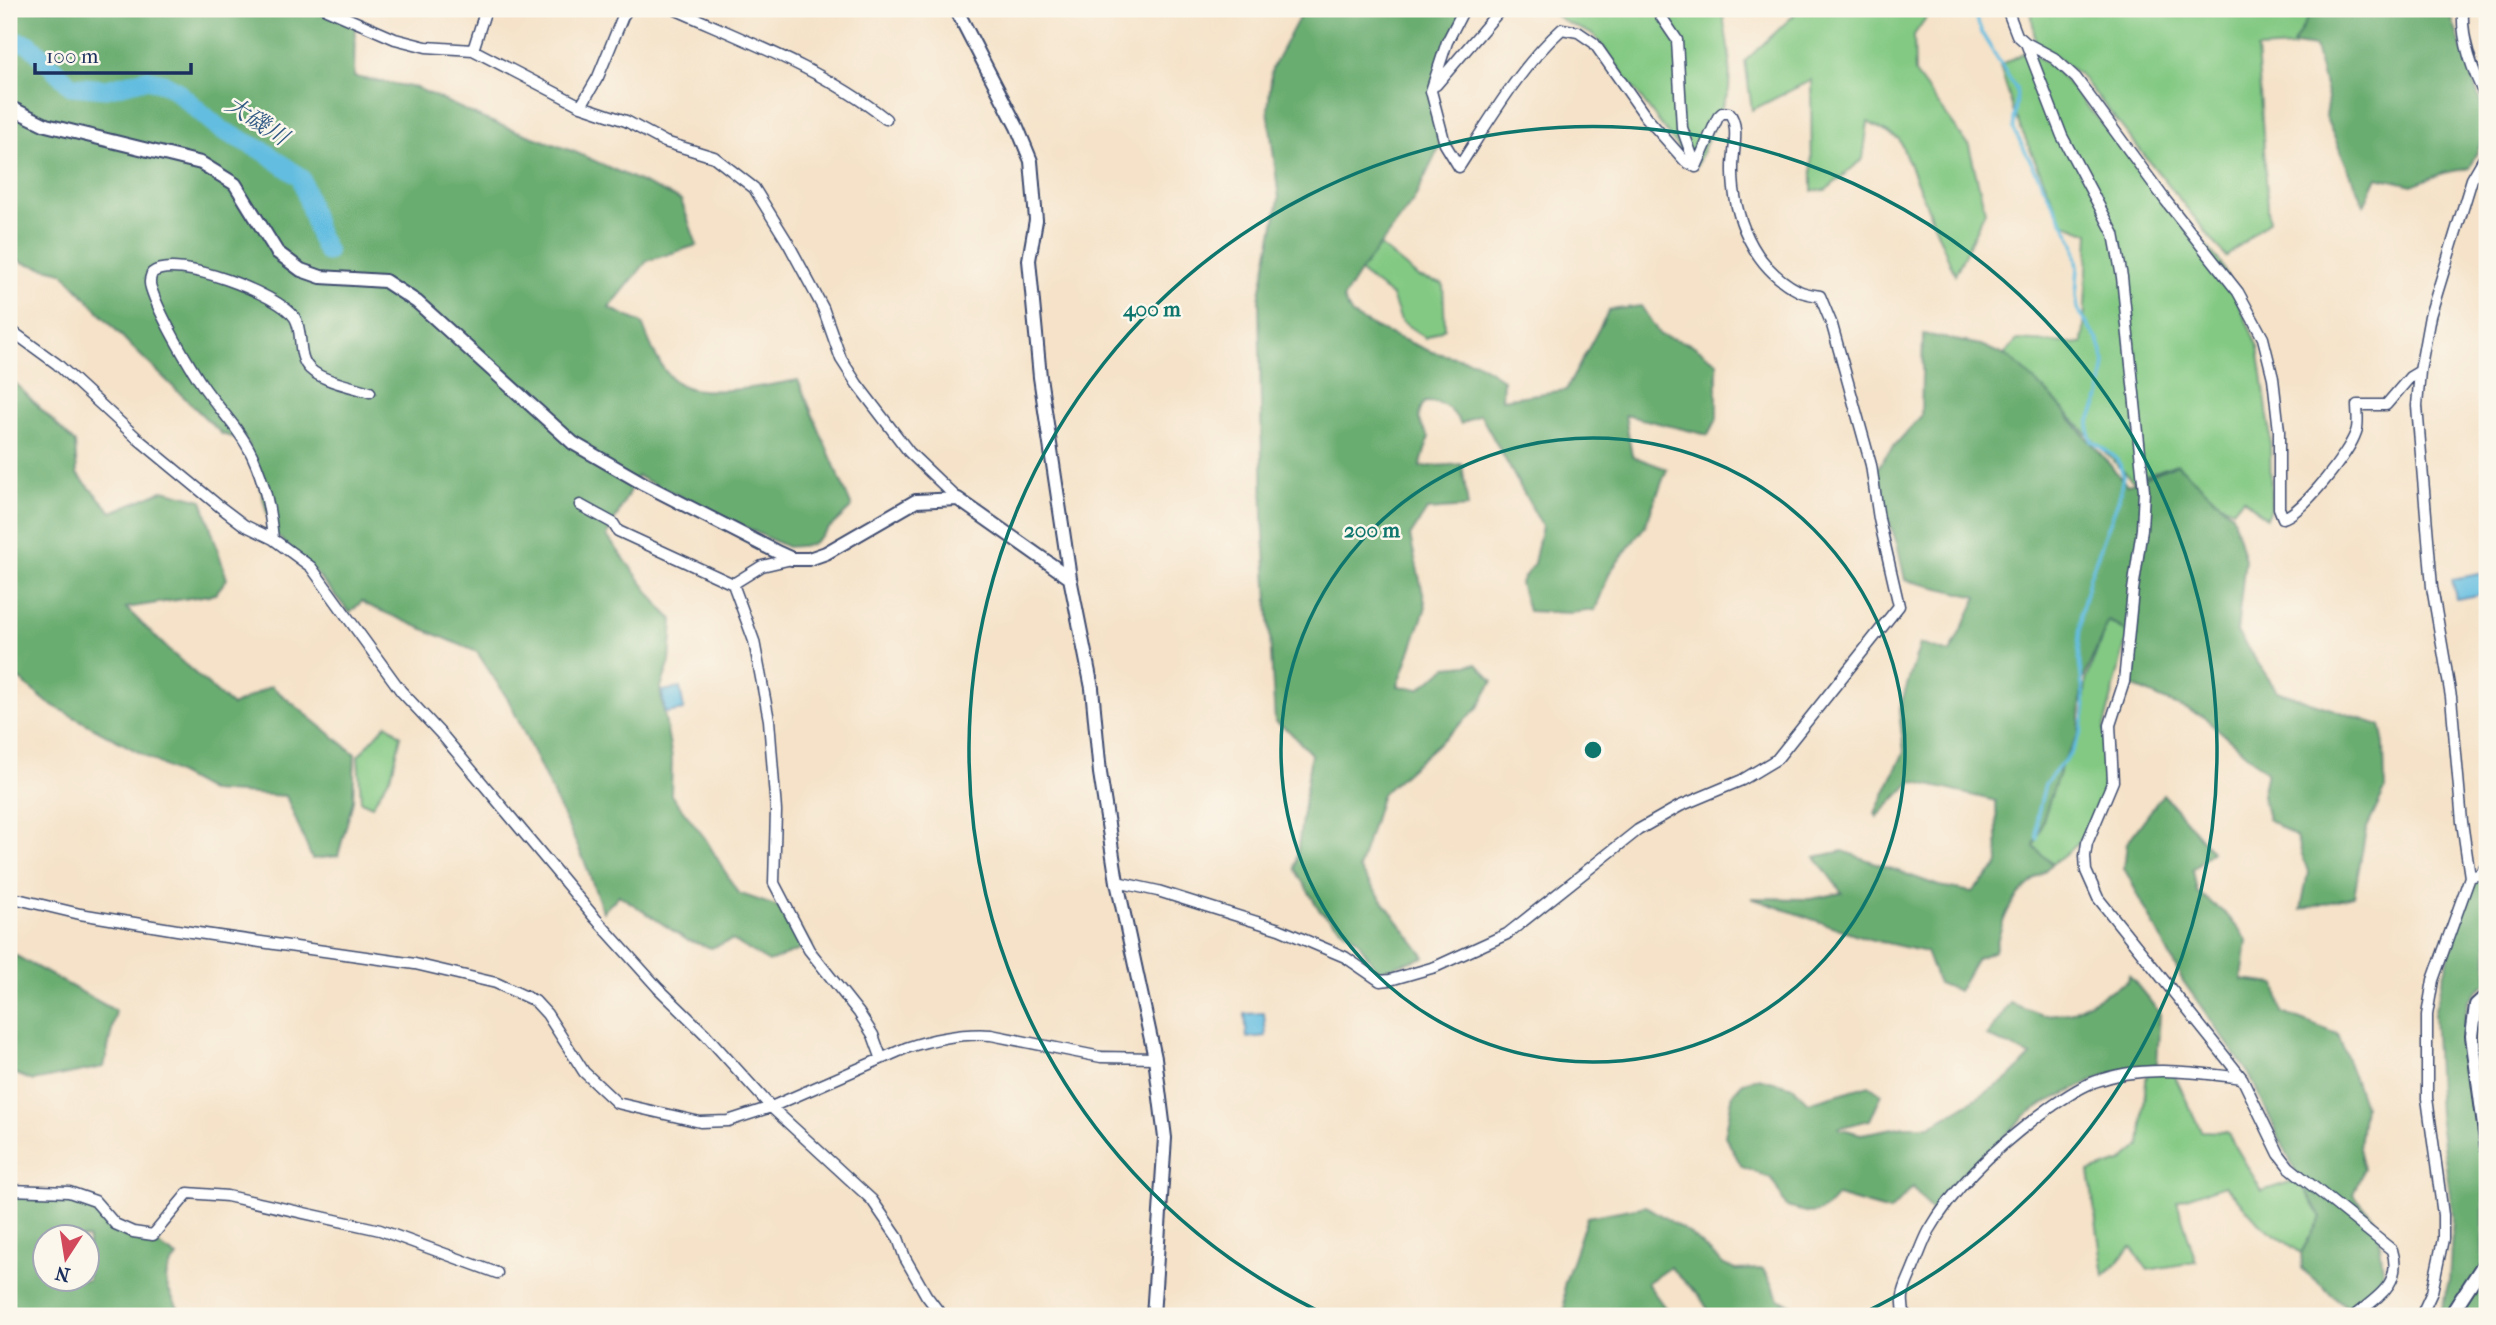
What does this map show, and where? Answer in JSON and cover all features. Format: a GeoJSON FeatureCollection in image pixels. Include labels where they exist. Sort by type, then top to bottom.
{"type":"FeatureCollection","features":[{"type":"Feature","properties":{"kind":"street"},"geometry":{"type":"LineString","coordinates":[[326,9],[395,39],[426,47],[472,50],[581,106],[626,121],[665,142],[714,157],[754,188],[823,308],[841,359],[909,452],[958,499],[1070,579]]}},
{"type":"Feature","properties":{"kind":"street"},"geometry":{"type":"LineString","coordinates":[[472,50],[486,9]]}},
{"type":"Feature","properties":{"kind":"street"},"geometry":{"type":"LineString","coordinates":[[581,106],[598,76],[628,9]]}},
{"type":"Feature","properties":{"kind":"street"},"geometry":{"type":"LineString","coordinates":[[674,9],[805,69],[869,105],[886,119]]}},
{"type":"Feature","properties":{"kind":"street"},"geometry":{"type":"LineString","coordinates":[[956,9],[1017,127],[1031,161],[1036,220],[1029,260],[1033,319],[1070,579],[1092,688],[1100,773],[1117,882],[1155,1058],[1166,1138],[1153,1316]]}},
{"type":"Feature","properties":{"kind":"street"},"geometry":{"type":"LineString","coordinates":[[1464,9],[1447,42],[1431,91],[1445,144],[1459,167],[1490,118],[1542,47],[1562,29],[1578,32],[1594,43],[1646,117],[1685,161],[1696,167]]}},
{"type":"Feature","properties":{"kind":"street"},"geometry":{"type":"LineString","coordinates":[[1431,91],[1501,9]]}},
{"type":"Feature","properties":{"kind":"street"},"geometry":{"type":"LineString","coordinates":[[1656,9],[1677,40],[1682,128],[1696,167]]}},
{"type":"Feature","properties":{"kind":"street"},"geometry":{"type":"LineString","coordinates":[[2007,9],[2017,35],[2054,58],[2076,78],[2166,201],[2238,292],[2263,338],[2273,378],[2279,431],[2279,508],[2283,518],[2291,515],[2305,502],[2343,456],[2357,431],[2357,405],[2386,405],[2410,377],[2420,371]]}},
{"type":"Feature","properties":{"kind":"street"},"geometry":{"type":"LineString","coordinates":[[2463,9],[2462,20],[2472,71],[2487,100]]}},
{"type":"Feature","properties":{"kind":"street"},"geometry":{"type":"LineString","coordinates":[[2026,43],[2062,136],[2114,234],[2122,278],[2144,491],[2124,682],[2110,725],[2113,781],[2087,843],[2086,871],[2098,898],[2242,1078],[2279,1154],[2289,1167],[2392,1250],[2396,1261],[2393,1279],[2354,1316]]}},
{"type":"Feature","properties":{"kind":"street"},"geometry":{"type":"LineString","coordinates":[[9,107],[46,125],[201,163],[235,184],[277,253],[301,270],[321,277],[385,281],[417,302],[573,443],[723,526],[792,559]]}},
{"type":"Feature","properties":{"kind":"street"},"geometry":{"type":"LineString","coordinates":[[1117,882],[1158,891],[1279,929],[1345,957],[1380,981],[1390,981],[1435,967],[1507,934],[1638,830],[1679,806],[1754,773],[1777,759],[1798,735],[1899,606],[1879,519],[1871,465],[1832,325],[1820,296],[1799,291],[1773,271],[1760,258],[1742,229],[1732,171],[1734,122],[1729,113],[1722,113],[1718,117],[1696,167]]}},
{"type":"Feature","properties":{"kind":"street"},"geometry":{"type":"LineString","coordinates":[[2421,1316],[2432,1292],[2443,1239],[2444,1215],[2427,1098],[2427,1015],[2433,979],[2470,877],[2462,822],[2451,697],[2432,587],[2417,406],[2430,316],[2472,178],[2487,153]]}},
{"type":"Feature","properties":{"kind":"street"},"geometry":{"type":"LineString","coordinates":[[273,539],[265,487],[252,455],[240,434],[204,387],[170,327],[150,287],[152,273],[165,267],[199,272],[234,282],[280,303],[296,320],[303,358],[309,369],[323,377],[370,392]]}},
{"type":"Feature","properties":{"kind":"street"},"geometry":{"type":"LineString","coordinates":[[9,329],[57,365],[138,439],[219,506],[244,525],[273,539],[311,567],[401,691],[443,736],[595,918],[771,1107],[872,1200],[898,1238],[905,1258],[942,1316]]}},
{"type":"Feature","properties":{"kind":"street"},"geometry":{"type":"LineString","coordinates":[[733,583],[762,566],[792,559],[809,559],[826,553],[916,501],[958,499]]}},
{"type":"Feature","properties":{"kind":"street"},"geometry":{"type":"LineString","coordinates":[[580,505],[613,523],[618,531],[733,583],[754,641],[769,720],[776,811],[774,883],[809,950],[859,1013],[873,1035],[881,1057]]}},
{"type":"Feature","properties":{"kind":"street"},"geometry":{"type":"LineString","coordinates":[[2470,877],[2482,874],[2487,864]]}},
{"type":"Feature","properties":{"kind":"street"},"geometry":{"type":"LineString","coordinates":[[9,897],[80,914],[415,964],[496,983],[535,1001],[547,1014],[584,1072],[617,1103],[700,1122],[728,1121],[771,1107],[881,1057],[928,1040],[975,1034],[991,1035],[1101,1057],[1155,1058]]}},
{"type":"Feature","properties":{"kind":"street"},"geometry":{"type":"LineString","coordinates":[[2487,995],[2476,1005],[2472,1036],[2487,1149]]}},
{"type":"Feature","properties":{"kind":"street"},"geometry":{"type":"LineString","coordinates":[[1905,1316],[1900,1299],[1928,1233],[1952,1197],[1987,1158],[2029,1123],[2074,1091],[2116,1075],[2172,1070],[2242,1078]]}},
{"type":"Feature","properties":{"kind":"street"},"geometry":{"type":"LineString","coordinates":[[9,1190],[69,1192],[94,1201],[115,1224],[153,1235],[188,1193],[220,1195],[380,1230],[497,1273]]}},
{"type":"Feature","properties":{"kind":"street"},"geometry":{"type":"LineString","coordinates":[[2450,1316],[2487,1259]]}},
{"type":"Feature","properties":{"kind":"green space"},"geometry":{"type":"Polygon","coordinates":[[[9,9],[320,9],[355,22],[354,77],[417,88],[484,119],[575,152],[681,200],[697,245],[647,261],[609,308],[642,323],[662,366],[674,381],[681,385],[692,389],[722,390],[798,380],[852,507],[811,545],[787,547],[637,476],[607,536],[673,620],[670,662],[660,690],[672,758],[671,795],[705,838],[738,893],[785,909],[812,945],[769,962],[732,940],[711,948],[687,940],[619,895],[603,912],[584,860],[509,701],[477,652],[362,601],[350,613],[314,571],[272,531],[248,442],[222,434],[130,345],[62,272],[24,263],[9,256],[9,9]]]}},
{"type":"Feature","properties":{"kind":"green space"},"geometry":{"type":"Polygon","coordinates":[[[1306,9],[1463,9],[1435,80],[1443,139],[1414,200],[1343,299],[1352,315],[1432,352],[1476,362],[1503,379],[1502,399],[1566,390],[1609,310],[1641,306],[1660,335],[1691,344],[1717,362],[1717,419],[1708,435],[1625,415],[1632,456],[1667,469],[1645,526],[1610,572],[1595,610],[1570,613],[1528,611],[1520,583],[1534,563],[1542,526],[1480,414],[1461,424],[1450,410],[1442,405],[1425,402],[1422,407],[1420,420],[1429,437],[1420,467],[1462,464],[1468,507],[1427,510],[1410,536],[1426,607],[1398,686],[1419,689],[1447,667],[1477,664],[1493,681],[1477,709],[1382,794],[1359,869],[1425,957],[1378,971],[1357,940],[1320,911],[1295,869],[1311,754],[1289,731],[1275,722],[1263,517],[1259,299],[1279,199],[1268,110],[1272,68],[1306,9]]]}},
{"type":"Feature","properties":{"kind":"green space"},"geometry":{"type":"Polygon","coordinates":[[[1547,9],[1722,9],[1730,60],[1729,90],[1696,167],[1691,165],[1594,35],[1567,23],[1547,9]]]}},
{"type":"Feature","properties":{"kind":"green space"},"geometry":{"type":"Polygon","coordinates":[[[1788,9],[1932,9],[1914,35],[1915,73],[1969,146],[1985,211],[1955,275],[1899,139],[1868,122],[1863,159],[1826,190],[1812,191],[1811,80],[1752,110],[1745,61],[1794,15],[1788,9]]]}},
{"type":"Feature","properties":{"kind":"green space"},"geometry":{"type":"Polygon","coordinates":[[[2031,9],[2315,9],[2294,47],[2257,49],[2269,221],[2226,257],[2081,76],[2035,41],[2031,9]]]}},
{"type":"Feature","properties":{"kind":"green space"},"geometry":{"type":"Polygon","coordinates":[[[2313,9],[2452,9],[2452,19],[2481,103],[2487,132],[2469,168],[2443,173],[2412,185],[2377,177],[2364,205],[2325,116],[2328,98],[2315,47],[2293,44],[2313,9]]]}},
{"type":"Feature","properties":{"kind":"green space"},"geometry":{"type":"Polygon","coordinates":[[[2028,50],[2056,70],[2221,263],[2258,347],[2270,430],[2271,507],[2266,518],[2243,498],[2233,510],[2212,498],[2177,464],[2132,480],[2062,408],[2004,355],[2017,340],[2083,344],[2089,233],[2063,223],[2014,113],[2000,66],[2028,50]]]}},
{"type":"Feature","properties":{"kind":"green space"},"geometry":{"type":"Polygon","coordinates":[[[1378,244],[1418,277],[1443,284],[1445,328],[1426,338],[1401,321],[1392,296],[1360,272],[1378,244]]]}},
{"type":"Feature","properties":{"kind":"green space"},"geometry":{"type":"Polygon","coordinates":[[[1923,334],[1981,345],[2010,358],[2054,399],[2127,485],[2177,464],[2232,514],[2245,559],[2237,632],[2277,691],[2380,725],[2384,744],[2385,790],[2366,830],[2354,896],[2301,910],[2308,872],[2296,837],[2268,819],[2262,795],[2267,772],[2204,717],[2128,684],[2131,635],[2109,620],[2082,682],[2079,734],[2062,763],[2034,847],[2052,864],[2014,901],[2003,921],[1995,951],[1977,958],[1958,991],[1938,983],[1926,952],[1869,939],[1751,898],[1810,899],[1842,893],[1815,857],[1843,851],[1939,886],[1972,892],[1998,866],[1996,801],[1912,781],[1877,817],[1875,813],[1904,752],[1899,711],[1920,644],[1950,653],[1977,597],[1905,580],[1897,544],[1873,475],[1887,454],[1921,416],[1923,334]]]}},
{"type":"Feature","properties":{"kind":"green space"},"geometry":{"type":"Polygon","coordinates":[[[9,377],[75,443],[77,474],[112,512],[164,490],[202,500],[227,579],[215,594],[126,608],[232,706],[271,686],[355,754],[353,801],[338,856],[312,859],[286,796],[210,791],[48,703],[9,671],[9,377]]]}},
{"type":"Feature","properties":{"kind":"green space"},"geometry":{"type":"Polygon","coordinates":[[[2108,621],[2128,633],[2104,727],[2109,782],[2079,843],[2052,864],[2034,847],[2062,763],[2082,729],[2086,681],[2108,621]]]}},
{"type":"Feature","properties":{"kind":"green space"},"geometry":{"type":"Polygon","coordinates":[[[387,724],[401,736],[392,773],[372,806],[361,801],[358,756],[387,724]]]}},
{"type":"Feature","properties":{"kind":"green space"},"geometry":{"type":"Polygon","coordinates":[[[2163,794],[2212,851],[2193,870],[2197,892],[2227,915],[2247,940],[2242,980],[2276,984],[2282,1013],[2338,1034],[2364,1106],[2359,1148],[2364,1169],[2353,1194],[2378,1223],[2383,1272],[2377,1289],[2350,1310],[2302,1269],[2301,1253],[2321,1217],[2299,1179],[2249,1074],[2183,981],[2124,868],[2127,843],[2163,794]]]}},
{"type":"Feature","properties":{"kind":"green space"},"geometry":{"type":"Polygon","coordinates":[[[2487,876],[2487,983],[2468,1001],[2465,1017],[2466,1045],[2484,1177],[2481,1316],[2440,1316],[2449,1280],[2453,1217],[2439,1115],[2434,1013],[2468,886],[2487,876]]]}},
{"type":"Feature","properties":{"kind":"green space"},"geometry":{"type":"Polygon","coordinates":[[[9,952],[116,1011],[104,1067],[33,1081],[9,1071],[9,952]]]}},
{"type":"Feature","properties":{"kind":"green space"},"geometry":{"type":"Polygon","coordinates":[[[2129,975],[2160,1013],[2157,1064],[2108,1074],[2043,1104],[2025,1116],[1956,1185],[1936,1217],[1913,1187],[1890,1211],[1837,1196],[1825,1208],[1815,1213],[1787,1207],[1771,1178],[1742,1167],[1725,1136],[1733,1093],[1743,1082],[1758,1078],[1794,1087],[1808,1103],[1869,1085],[1882,1094],[1870,1120],[1838,1128],[1861,1134],[1904,1126],[1930,1126],[2008,1079],[2031,1056],[1987,1036],[2010,1003],[2043,1015],[2070,1013],[2128,981],[2129,975]]]}},
{"type":"Feature","properties":{"kind":"green space"},"geometry":{"type":"Polygon","coordinates":[[[2172,1070],[2201,1131],[2227,1132],[2262,1191],[2299,1179],[2321,1217],[2301,1253],[2259,1223],[2225,1185],[2177,1201],[2196,1262],[2148,1270],[2131,1247],[2104,1276],[2089,1172],[2121,1162],[2140,1146],[2147,1071],[2172,1070]]]}},
{"type":"Feature","properties":{"kind":"green space"},"geometry":{"type":"Polygon","coordinates":[[[9,1193],[74,1196],[115,1224],[148,1238],[177,1257],[167,1272],[166,1279],[182,1316],[9,1316],[9,1193]]]}},
{"type":"Feature","properties":{"kind":"green space"},"geometry":{"type":"Polygon","coordinates":[[[1646,1206],[1689,1233],[1724,1265],[1735,1270],[1763,1269],[1779,1299],[1811,1316],[1712,1316],[1700,1297],[1670,1267],[1647,1283],[1671,1316],[1565,1316],[1564,1285],[1587,1217],[1646,1206]]]}},
{"type":"Feature","properties":{"kind":"water"},"geometry":{"type":"Polygon","coordinates":[[[2485,573],[2487,593],[2456,599],[2452,579],[2485,573]]]}},
{"type":"Feature","properties":{"kind":"water"},"geometry":{"type":"Polygon","coordinates":[[[680,688],[684,710],[665,713],[662,691],[680,688]]]}},
{"type":"Feature","properties":{"kind":"water"},"geometry":{"type":"Polygon","coordinates":[[[1264,1013],[1266,1036],[1247,1038],[1245,1014],[1264,1013]]]}},
{"type":"Feature","properties":{"kind":"waterway"},"geometry":{"type":"LineString","coordinates":[[1972,9],[1984,37],[2016,89],[2014,130],[2074,243],[2078,267],[2078,310],[2099,342],[2105,363],[2100,397],[2089,423],[2089,434],[2092,441],[2115,457],[2123,476],[2119,498],[2090,576],[2081,613],[2078,650],[2085,710],[2081,733],[2072,751],[2045,784],[2037,818],[2037,839]]}},
{"type":"Feature","properties":{"kind":"waterway","name":"大磯川"},"geometry":{"type":"LineString","coordinates":[[9,40],[29,44],[71,86],[106,89],[146,79],[174,89],[220,129],[265,152],[301,178],[319,236],[327,252]]}}]}
